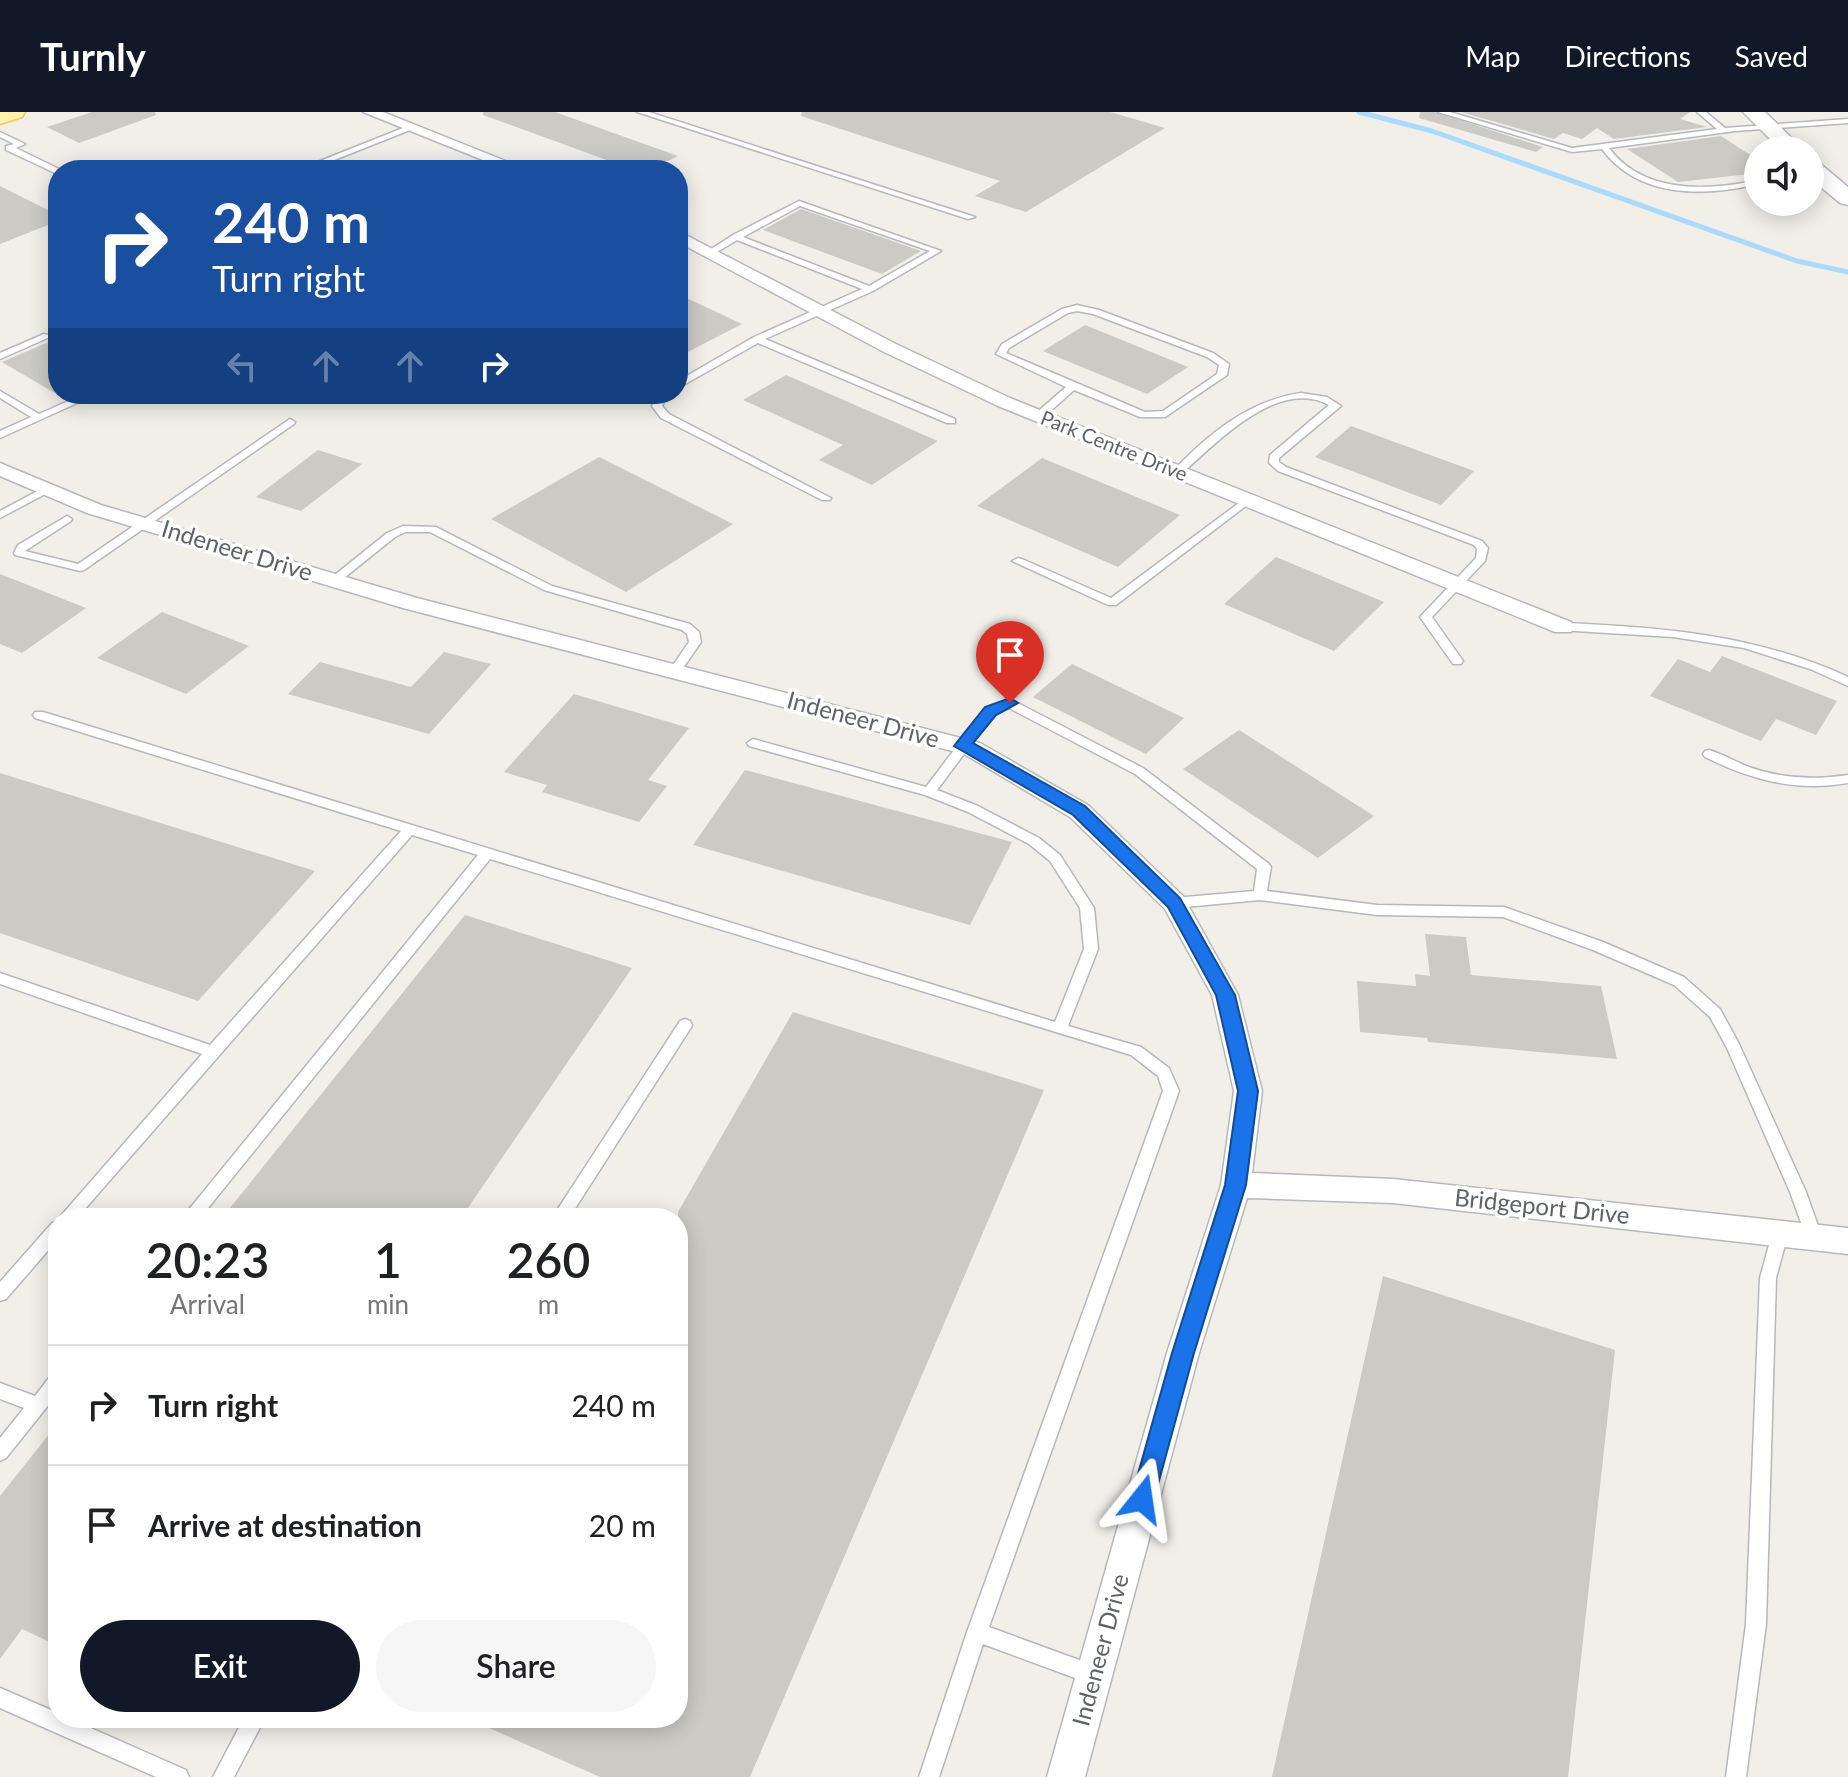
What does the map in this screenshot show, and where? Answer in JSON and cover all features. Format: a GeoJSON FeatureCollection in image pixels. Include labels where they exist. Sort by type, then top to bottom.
{"type":"FeatureCollection","features":[{"type":"Feature","properties":{"kind":"main road"},"geometry":{"type":"LineString","coordinates":[[0,117],[14,112]]}},
{"type":"Feature","properties":{"kind":"street"},"geometry":{"type":"LineString","coordinates":[[370,112],[495,160]]}},
{"type":"Feature","properties":{"kind":"street"},"geometry":{"type":"LineString","coordinates":[[1753,112],[1778,136]]}},
{"type":"Feature","properties":{"kind":"street"},"geometry":{"type":"LineString","coordinates":[[1824,179],[1848,198]]}},
{"type":"Feature","properties":{"kind":"street","name":"Park Centre Drive"},"geometry":{"type":"LineString","coordinates":[[688,241],[890,348],[1039,416],[1563,627]]}},
{"type":"Feature","properties":{"kind":"street","name":"Indeneer Drive"},"geometry":{"type":"LineString","coordinates":[[0,469],[45,490],[144,523],[410,603],[972,748],[1079,811],[1174,903],[1225,995],[1248,1091],[1236,1185],[1183,1353],[1066,1777]]}},
{"type":"Feature","properties":{"kind":"street","name":"Bridgeport Drive"},"geometry":{"type":"LineString","coordinates":[[1236,1185],[1393,1191],[1848,1241]]}},
{"type":"Feature","properties":{"kind":"lane"},"geometry":{"type":"LineString","coordinates":[[641,112],[971,217]]}},
{"type":"Feature","properties":{"kind":"lane"},"geometry":{"type":"LineString","coordinates":[[1442,112],[1572,150],[1724,131],[1848,121]]}},
{"type":"Feature","properties":{"kind":"lane"},"geometry":{"type":"LineString","coordinates":[[1701,112],[1724,131]]}},
{"type":"Feature","properties":{"kind":"lane"},"geometry":{"type":"LineString","coordinates":[[327,160],[411,128]]}},
{"type":"Feature","properties":{"kind":"lane"},"geometry":{"type":"LineString","coordinates":[[0,134],[21,144],[4,150]]}},
{"type":"Feature","properties":{"kind":"lane"},"geometry":{"type":"LineString","coordinates":[[1604,146],[1610,159],[1632,174],[1688,190],[1718,190],[1744,185]]}},
{"type":"Feature","properties":{"kind":"lane"},"geometry":{"type":"LineString","coordinates":[[4,150],[48,167]]}},
{"type":"Feature","properties":{"kind":"lane"},"geometry":{"type":"LineString","coordinates":[[688,379],[757,339],[870,289],[937,251],[799,203],[709,253]]}},
{"type":"Feature","properties":{"kind":"lane"},"geometry":{"type":"LineString","coordinates":[[736,237],[870,289]]}},
{"type":"Feature","properties":{"kind":"lane"},"geometry":{"type":"LineString","coordinates":[[1077,308],[1096,312],[1210,355],[1224,364],[1222,375],[1165,414],[1144,415],[1073,386],[1001,354],[1005,346],[1065,311],[1077,308]]}},
{"type":"Feature","properties":{"kind":"lane"},"geometry":{"type":"LineString","coordinates":[[0,356],[47,336]]}},
{"type":"Feature","properties":{"kind":"lane"},"geometry":{"type":"LineString","coordinates":[[757,339],[951,421]]}},
{"type":"Feature","properties":{"kind":"lane"},"geometry":{"type":"LineString","coordinates":[[1039,416],[1073,386]]}},
{"type":"Feature","properties":{"kind":"lane"},"geometry":{"type":"LineString","coordinates":[[0,394],[39,418]]}},
{"type":"Feature","properties":{"kind":"lane"},"geometry":{"type":"LineString","coordinates":[[1177,472],[1262,403],[1290,396],[1315,396],[1331,401],[1336,406],[1274,457],[1274,463],[1282,469],[1434,529],[1478,543],[1484,553],[1426,617],[1457,661]]}},
{"type":"Feature","properties":{"kind":"lane"},"geometry":{"type":"LineString","coordinates":[[0,435],[70,404]]}},
{"type":"Feature","properties":{"kind":"lane"},"geometry":{"type":"LineString","coordinates":[[658,404],[665,416],[826,498]]}},
{"type":"Feature","properties":{"kind":"lane"},"geometry":{"type":"LineString","coordinates":[[67,519],[22,547],[19,553],[80,568],[290,422]]}},
{"type":"Feature","properties":{"kind":"lane"},"geometry":{"type":"LineString","coordinates":[[0,515],[45,490]]}},
{"type":"Feature","properties":{"kind":"lane"},"geometry":{"type":"LineString","coordinates":[[1018,561],[1112,603],[1247,500]]}},
{"type":"Feature","properties":{"kind":"lane"},"geometry":{"type":"LineString","coordinates":[[335,580],[391,535],[403,529],[432,529],[548,588],[686,627],[693,632],[695,642],[675,671]]}},
{"type":"Feature","properties":{"kind":"lane"},"geometry":{"type":"LineString","coordinates":[[1563,627],[1719,638],[1779,655],[1848,682]]}},
{"type":"Feature","properties":{"kind":"lane"},"geometry":{"type":"LineString","coordinates":[[929,792],[990,711],[1010,703],[1152,781],[1264,867],[1260,895]]}},
{"type":"Feature","properties":{"kind":"lane"},"geometry":{"type":"LineString","coordinates":[[39,715],[1136,1051],[1164,1072],[1171,1091],[977,1632],[929,1777]]}},
{"type":"Feature","properties":{"kind":"lane"},"geometry":{"type":"LineString","coordinates":[[753,743],[929,792],[973,809],[1034,841],[1055,858],[1087,908],[1091,949],[1059,1029]]}},
{"type":"Feature","properties":{"kind":"lane"},"geometry":{"type":"LineString","coordinates":[[1709,754],[1738,769],[1774,780],[1820,785],[1848,779]]}},
{"type":"Feature","properties":{"kind":"lane"},"geometry":{"type":"LineString","coordinates":[[76,1208],[410,829]]}},
{"type":"Feature","properties":{"kind":"lane"},"geometry":{"type":"LineString","coordinates":[[198,1208],[488,852]]}},
{"type":"Feature","properties":{"kind":"lane"},"geometry":{"type":"LineString","coordinates":[[1174,903],[1260,895],[1377,910],[1504,912],[1598,946],[1679,981],[1715,1013],[1734,1048],[1798,1192],[1814,1237]]}},
{"type":"Feature","properties":{"kind":"lane"},"geometry":{"type":"LineString","coordinates":[[0,978],[213,1052]]}},
{"type":"Feature","properties":{"kind":"lane"},"geometry":{"type":"LineString","coordinates":[[566,1208],[685,1025]]}},
{"type":"Feature","properties":{"kind":"lane"},"geometry":{"type":"LineString","coordinates":[[1736,1777],[1756,1624],[1768,1278],[1780,1234]]}},
{"type":"Feature","properties":{"kind":"lane"},"geometry":{"type":"LineString","coordinates":[[0,1294],[48,1239]]}},
{"type":"Feature","properties":{"kind":"lane"},"geometry":{"type":"LineString","coordinates":[[0,1391],[38,1405]]}},
{"type":"Feature","properties":{"kind":"lane"},"geometry":{"type":"LineString","coordinates":[[0,1452],[48,1392]]}},
{"type":"Feature","properties":{"kind":"lane"},"geometry":{"type":"LineString","coordinates":[[977,1632],[1094,1675]]}},
{"type":"Feature","properties":{"kind":"lane"},"geometry":{"type":"LineString","coordinates":[[0,1698],[48,1719]]}},
{"type":"Feature","properties":{"kind":"lane"},"geometry":{"type":"LineString","coordinates":[[68,1728],[179,1777]]}},
{"type":"Feature","properties":{"kind":"lane"},"geometry":{"type":"LineString","coordinates":[[223,1777],[250,1728]]}},
{"type":"Feature","properties":{"kind":"building"},"geometry":{"type":"Polygon","coordinates":[[[92,112],[155,112],[156,115],[79,143],[47,127],[92,112]]]}},
{"type":"Feature","properties":{"kind":"building"},"geometry":{"type":"Polygon","coordinates":[[[483,112],[555,112],[678,156],[669,160],[607,160],[483,115],[483,112]]]}},
{"type":"Feature","properties":{"kind":"building"},"geometry":{"type":"Polygon","coordinates":[[[802,112],[1110,112],[1165,128],[1026,212],[975,196],[1000,181],[801,116],[802,112]]]}},
{"type":"Feature","properties":{"kind":"building"},"geometry":{"type":"Polygon","coordinates":[[[1420,112],[1435,112],[1543,147],[1536,152],[1419,118],[1420,112]]]}},
{"type":"Feature","properties":{"kind":"building"},"geometry":{"type":"Polygon","coordinates":[[[1461,112],[1690,112],[1680,119],[1707,127],[1614,139],[1597,128],[1582,139],[1563,133],[1554,139],[1461,112]]]}},
{"type":"Feature","properties":{"kind":"building"},"geometry":{"type":"Polygon","coordinates":[[[1721,136],[1744,151],[1744,175],[1678,182],[1627,149],[1721,136]]]}},
{"type":"Feature","properties":{"kind":"building"},"geometry":{"type":"Polygon","coordinates":[[[0,186],[48,210],[48,225],[0,244],[0,186]]]}},
{"type":"Feature","properties":{"kind":"building"},"geometry":{"type":"Polygon","coordinates":[[[801,209],[921,251],[882,274],[763,230],[801,209]]]}},
{"type":"Feature","properties":{"kind":"building"},"geometry":{"type":"Polygon","coordinates":[[[688,299],[742,324],[688,352],[688,299]]]}},
{"type":"Feature","properties":{"kind":"building"},"geometry":{"type":"Polygon","coordinates":[[[1085,325],[1188,367],[1147,394],[1043,351],[1085,325]]]}},
{"type":"Feature","properties":{"kind":"building"},"geometry":{"type":"Polygon","coordinates":[[[48,342],[48,389],[2,362],[48,342]]]}},
{"type":"Feature","properties":{"kind":"building"},"geometry":{"type":"Polygon","coordinates":[[[786,375],[938,441],[872,485],[819,460],[843,445],[743,400],[786,375]]]}},
{"type":"Feature","properties":{"kind":"building"},"geometry":{"type":"Polygon","coordinates":[[[1351,426],[1474,471],[1441,505],[1315,457],[1351,426]]]}},
{"type":"Feature","properties":{"kind":"building"},"geometry":{"type":"Polygon","coordinates":[[[318,450],[362,464],[301,511],[256,497],[318,450]]]}},
{"type":"Feature","properties":{"kind":"building"},"geometry":{"type":"Polygon","coordinates":[[[599,457],[733,524],[626,592],[491,519],[599,457]]]}},
{"type":"Feature","properties":{"kind":"building"},"geometry":{"type":"Polygon","coordinates":[[[1042,458],[1180,515],[1118,567],[977,506],[1042,458]]]}},
{"type":"Feature","properties":{"kind":"building"},"geometry":{"type":"Polygon","coordinates":[[[1276,557],[1384,602],[1334,651],[1224,604],[1276,557]]]}},
{"type":"Feature","properties":{"kind":"building"},"geometry":{"type":"Polygon","coordinates":[[[0,574],[86,608],[22,653],[0,644],[0,574]]]}},
{"type":"Feature","properties":{"kind":"building"},"geometry":{"type":"Polygon","coordinates":[[[162,612],[249,646],[186,694],[97,658],[162,612]]]}},
{"type":"Feature","properties":{"kind":"building"},"geometry":{"type":"Polygon","coordinates":[[[444,652],[491,664],[429,734],[288,694],[320,662],[411,687],[444,652]]]}},
{"type":"Feature","properties":{"kind":"building"},"geometry":{"type":"Polygon","coordinates":[[[1722,656],[1837,701],[1816,735],[1776,719],[1761,741],[1650,696],[1678,659],[1710,672],[1722,656]]]}},
{"type":"Feature","properties":{"kind":"building"},"geometry":{"type":"Polygon","coordinates":[[[1072,664],[1184,718],[1146,754],[1033,697],[1072,664]]]}},
{"type":"Feature","properties":{"kind":"building"},"geometry":{"type":"Polygon","coordinates":[[[574,694],[689,728],[648,780],[667,786],[639,822],[542,792],[547,785],[504,772],[574,694]]]}},
{"type":"Feature","properties":{"kind":"building"},"geometry":{"type":"Polygon","coordinates":[[[1239,730],[1374,816],[1318,858],[1183,769],[1239,730]]]}},
{"type":"Feature","properties":{"kind":"building"},"geometry":{"type":"Polygon","coordinates":[[[745,770],[1012,842],[970,925],[693,845],[745,770]]]}},
{"type":"Feature","properties":{"kind":"building"},"geometry":{"type":"Polygon","coordinates":[[[0,773],[315,871],[198,1001],[0,933],[0,773]]]}},
{"type":"Feature","properties":{"kind":"building"},"geometry":{"type":"Polygon","coordinates":[[[465,915],[632,968],[468,1208],[230,1208],[465,915]]]}},
{"type":"Feature","properties":{"kind":"building"},"geometry":{"type":"Polygon","coordinates":[[[1425,934],[1466,937],[1471,975],[1601,986],[1617,1059],[1428,1042],[1427,1038],[1360,1032],[1357,981],[1416,986],[1415,974],[1430,976],[1425,934]]]}},
{"type":"Feature","properties":{"kind":"building"},"geometry":{"type":"Polygon","coordinates":[[[793,1012],[1044,1090],[750,1777],[600,1777],[489,1728],[688,1728],[688,1208],[680,1208],[793,1012]]]}},
{"type":"Feature","properties":{"kind":"building"},"geometry":{"type":"Polygon","coordinates":[[[1383,1276],[1615,1350],[1568,1777],[1272,1777],[1383,1276]]]}},
{"type":"Feature","properties":{"kind":"building"},"geometry":{"type":"Polygon","coordinates":[[[48,1436],[48,1641],[22,1629],[0,1659],[0,1496],[48,1436]]]}},
{"type":"Feature","properties":{"kind":"waterway"},"geometry":{"type":"LineString","coordinates":[[1359,112],[1432,131],[1797,261],[1848,272]]}},
{"type":"Feature","properties":{"kind":"route"},"geometry":{"type":"LineString","coordinates":[[1010,703],[990,711],[962,746],[972,748],[1079,811],[1174,903],[1225,995],[1248,1091],[1236,1185],[1183,1353],[1142,1499]]}}]}
